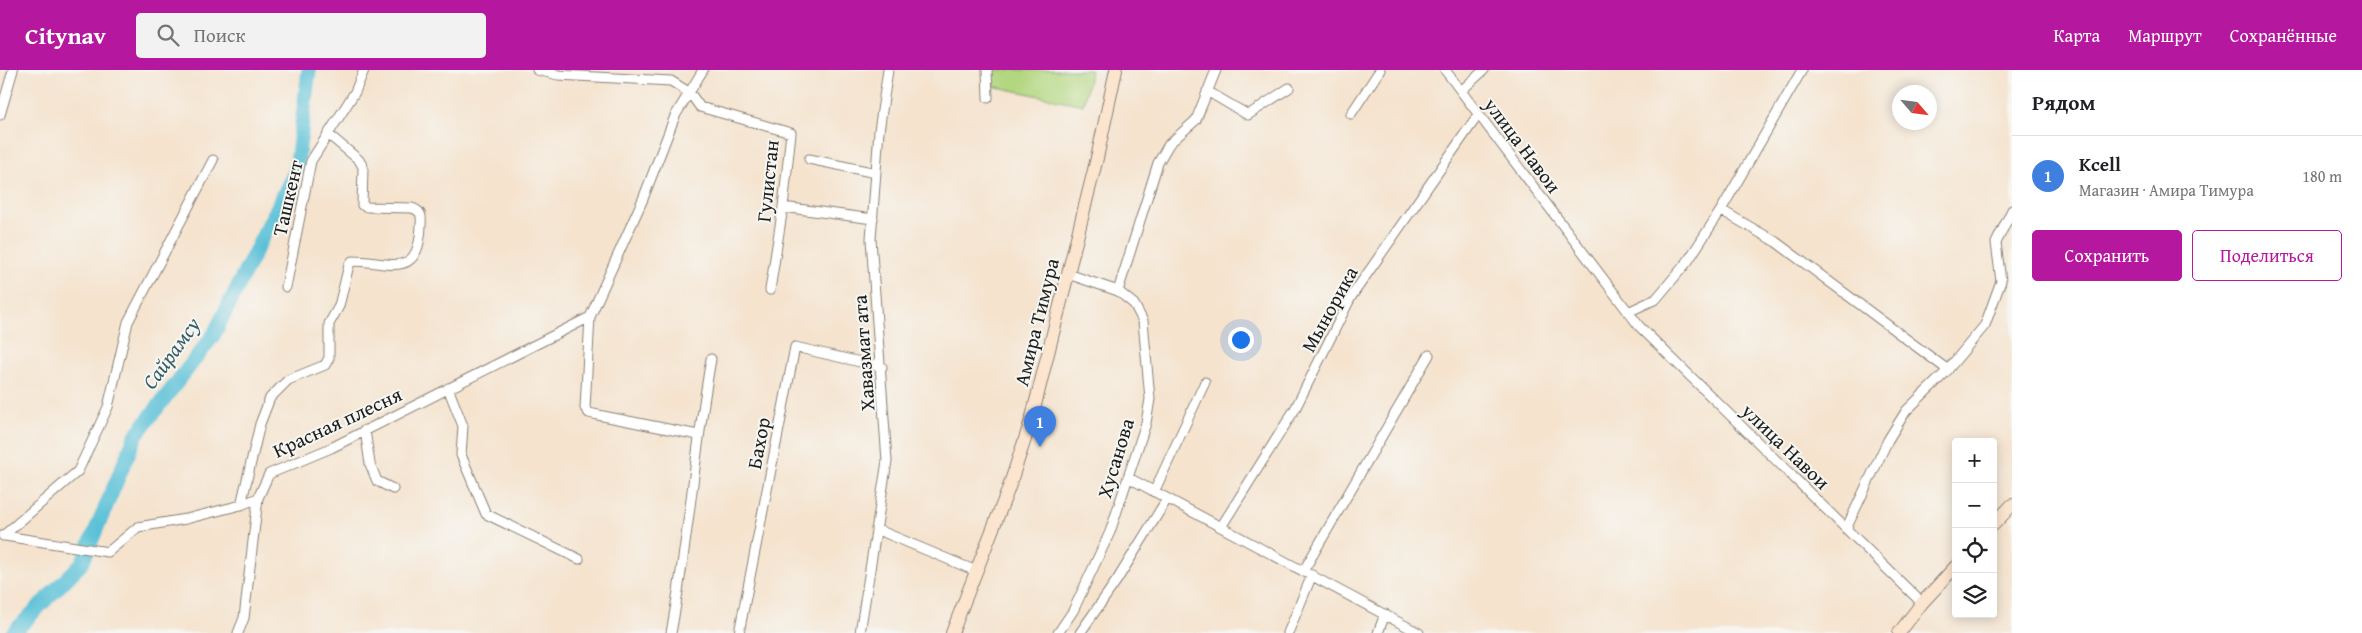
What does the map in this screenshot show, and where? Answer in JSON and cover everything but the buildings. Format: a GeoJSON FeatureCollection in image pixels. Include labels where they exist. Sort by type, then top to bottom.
{"type":"FeatureCollection","features":[{"type":"Feature","properties":{"kind":"street"},"geometry":{"type":"LineString","coordinates":[[0,116],[13,70]]}},
{"type":"Feature","properties":{"kind":"street","name":"Ташкент"},"geometry":{"type":"LineString","coordinates":[[286,287],[311,161],[355,92],[364,70]]}},
{"type":"Feature","properties":{"kind":"street","name":"Гулистан"},"geometry":{"type":"LineString","coordinates":[[537,70],[671,81],[690,93],[700,107],[791,133],[783,207],[770,290]]}},
{"type":"Feature","properties":{"kind":"street"},"geometry":{"type":"LineString","coordinates":[[698,435],[589,413],[585,408],[590,317],[642,200],[674,116],[703,70]]}},
{"type":"Feature","properties":{"kind":"street","name":"Хавазмат ата"},"geometry":{"type":"LineString","coordinates":[[860,633],[887,461],[872,239],[879,131],[888,70]]}},
{"type":"Feature","properties":{"kind":"street"},"geometry":{"type":"LineString","coordinates":[[987,70],[988,98]]}},
{"type":"Feature","properties":{"kind":"street","name":"Амира Тимура"},"geometry":{"type":"LineString","coordinates":[[952,633],[1008,490],[1031,421],[1116,70]]}},
{"type":"Feature","properties":{"kind":"street"},"geometry":{"type":"LineString","coordinates":[[1118,291],[1158,163],[1169,144],[1196,120],[1216,70]]}},
{"type":"Feature","properties":{"kind":"street"},"geometry":{"type":"LineString","coordinates":[[1351,114],[1380,70]]}},
{"type":"Feature","properties":{"kind":"street","name":"улица Навои"},"geometry":{"type":"LineString","coordinates":[[1445,70],[1639,326],[1922,603]]}},
{"type":"Feature","properties":{"kind":"street"},"geometry":{"type":"LineString","coordinates":[[1461,91],[1484,70]]}},
{"type":"Feature","properties":{"kind":"street"},"geometry":{"type":"LineString","coordinates":[[1628,312],[1656,299],[1688,261],[1721,210],[1802,70]]}},
{"type":"Feature","properties":{"kind":"street"},"geometry":{"type":"LineString","coordinates":[[1207,91],[1248,115],[1289,88]]}},
{"type":"Feature","properties":{"kind":"street","name":"Мынорика"},"geometry":{"type":"LineString","coordinates":[[1221,527],[1296,409],[1351,297],[1478,115]]}},
{"type":"Feature","properties":{"kind":"street"},"geometry":{"type":"LineString","coordinates":[[241,504],[260,424],[270,398],[288,380],[325,365],[329,358],[329,324],[339,306],[349,265],[352,261],[392,266],[408,262],[418,251],[422,215],[419,210],[412,208],[367,207],[362,205],[363,167],[358,160],[328,134]]}},
{"type":"Feature","properties":{"kind":"street"},"geometry":{"type":"LineString","coordinates":[[809,159],[876,173]]}},
{"type":"Feature","properties":{"kind":"street"},"geometry":{"type":"LineString","coordinates":[[3,536],[78,471],[108,407],[128,322],[213,160]]}},
{"type":"Feature","properties":{"kind":"street"},"geometry":{"type":"LineString","coordinates":[[783,207],[873,219]]}},
{"type":"Feature","properties":{"kind":"street"},"geometry":{"type":"LineString","coordinates":[[1721,210],[1776,242],[1948,370]]}},
{"type":"Feature","properties":{"kind":"street"},"geometry":{"type":"LineString","coordinates":[[1846,529],[1888,440],[1906,411],[1948,370],[1985,325],[2001,281],[1996,243],[2012,210]]}},
{"type":"Feature","properties":{"kind":"street","name":"Хусанова"},"geometry":{"type":"LineString","coordinates":[[1058,633],[1072,611],[1110,532],[1146,423],[1150,399],[1143,321],[1134,304],[1118,291],[1068,274]]}},
{"type":"Feature","properties":{"kind":"street","name":"Красная плесня"},"geometry":{"type":"LineString","coordinates":[[238,633],[244,618],[258,498],[269,474],[331,448],[590,317]]}},
{"type":"Feature","properties":{"kind":"street","name":"Бахор"},"geometry":{"type":"LineString","coordinates":[[739,633],[795,347],[882,367]]}},
{"type":"Feature","properties":{"kind":"street"},"geometry":{"type":"LineString","coordinates":[[1288,633],[1308,573],[1429,355]]}},
{"type":"Feature","properties":{"kind":"street"},"geometry":{"type":"LineString","coordinates":[[671,633],[681,580],[698,435],[711,359]]}},
{"type":"Feature","properties":{"kind":"street"},"geometry":{"type":"LineString","coordinates":[[1154,492],[1205,382]]}},
{"type":"Feature","properties":{"kind":"street"},"geometry":{"type":"LineString","coordinates":[[448,388],[464,426],[461,455],[486,514],[579,559]]}},
{"type":"Feature","properties":{"kind":"street"},"geometry":{"type":"LineString","coordinates":[[365,430],[370,464],[378,481],[393,489]]}},
{"type":"Feature","properties":{"kind":"street"},"geometry":{"type":"LineString","coordinates":[[1129,478],[1419,633]]}},
{"type":"Feature","properties":{"kind":"street"},"geometry":{"type":"LineString","coordinates":[[3,536],[108,552],[138,527],[186,519],[258,498]]}},
{"type":"Feature","properties":{"kind":"street"},"geometry":{"type":"LineString","coordinates":[[1080,633],[1117,580],[1167,498]]}},
{"type":"Feature","properties":{"kind":"street"},"geometry":{"type":"LineString","coordinates":[[1997,521],[2012,505]]}},
{"type":"Feature","properties":{"kind":"street"},"geometry":{"type":"LineString","coordinates":[[876,529],[976,571]]}},
{"type":"Feature","properties":{"kind":"street"},"geometry":{"type":"LineString","coordinates":[[1899,633],[1922,603],[1952,570]]}},
{"type":"Feature","properties":{"kind":"street"},"geometry":{"type":"LineString","coordinates":[[1378,633],[1385,614]]}},
{"type":"Feature","properties":{"kind":"green space"},"geometry":{"type":"Polygon","coordinates":[[[990,70],[1091,70],[1083,105],[992,86],[990,70]]]}},
{"type":"Feature","properties":{"kind":"waterway","name":"Сайрамсу"},"geometry":{"type":"LineString","coordinates":[[13,633],[82,563],[136,435],[213,336],[296,170],[309,70]]}},
{"type":"Feature","properties":{"kind":"place","name":"Kcell"},"geometry":{"type":"Point","coordinates":[1040,447]}}]}
